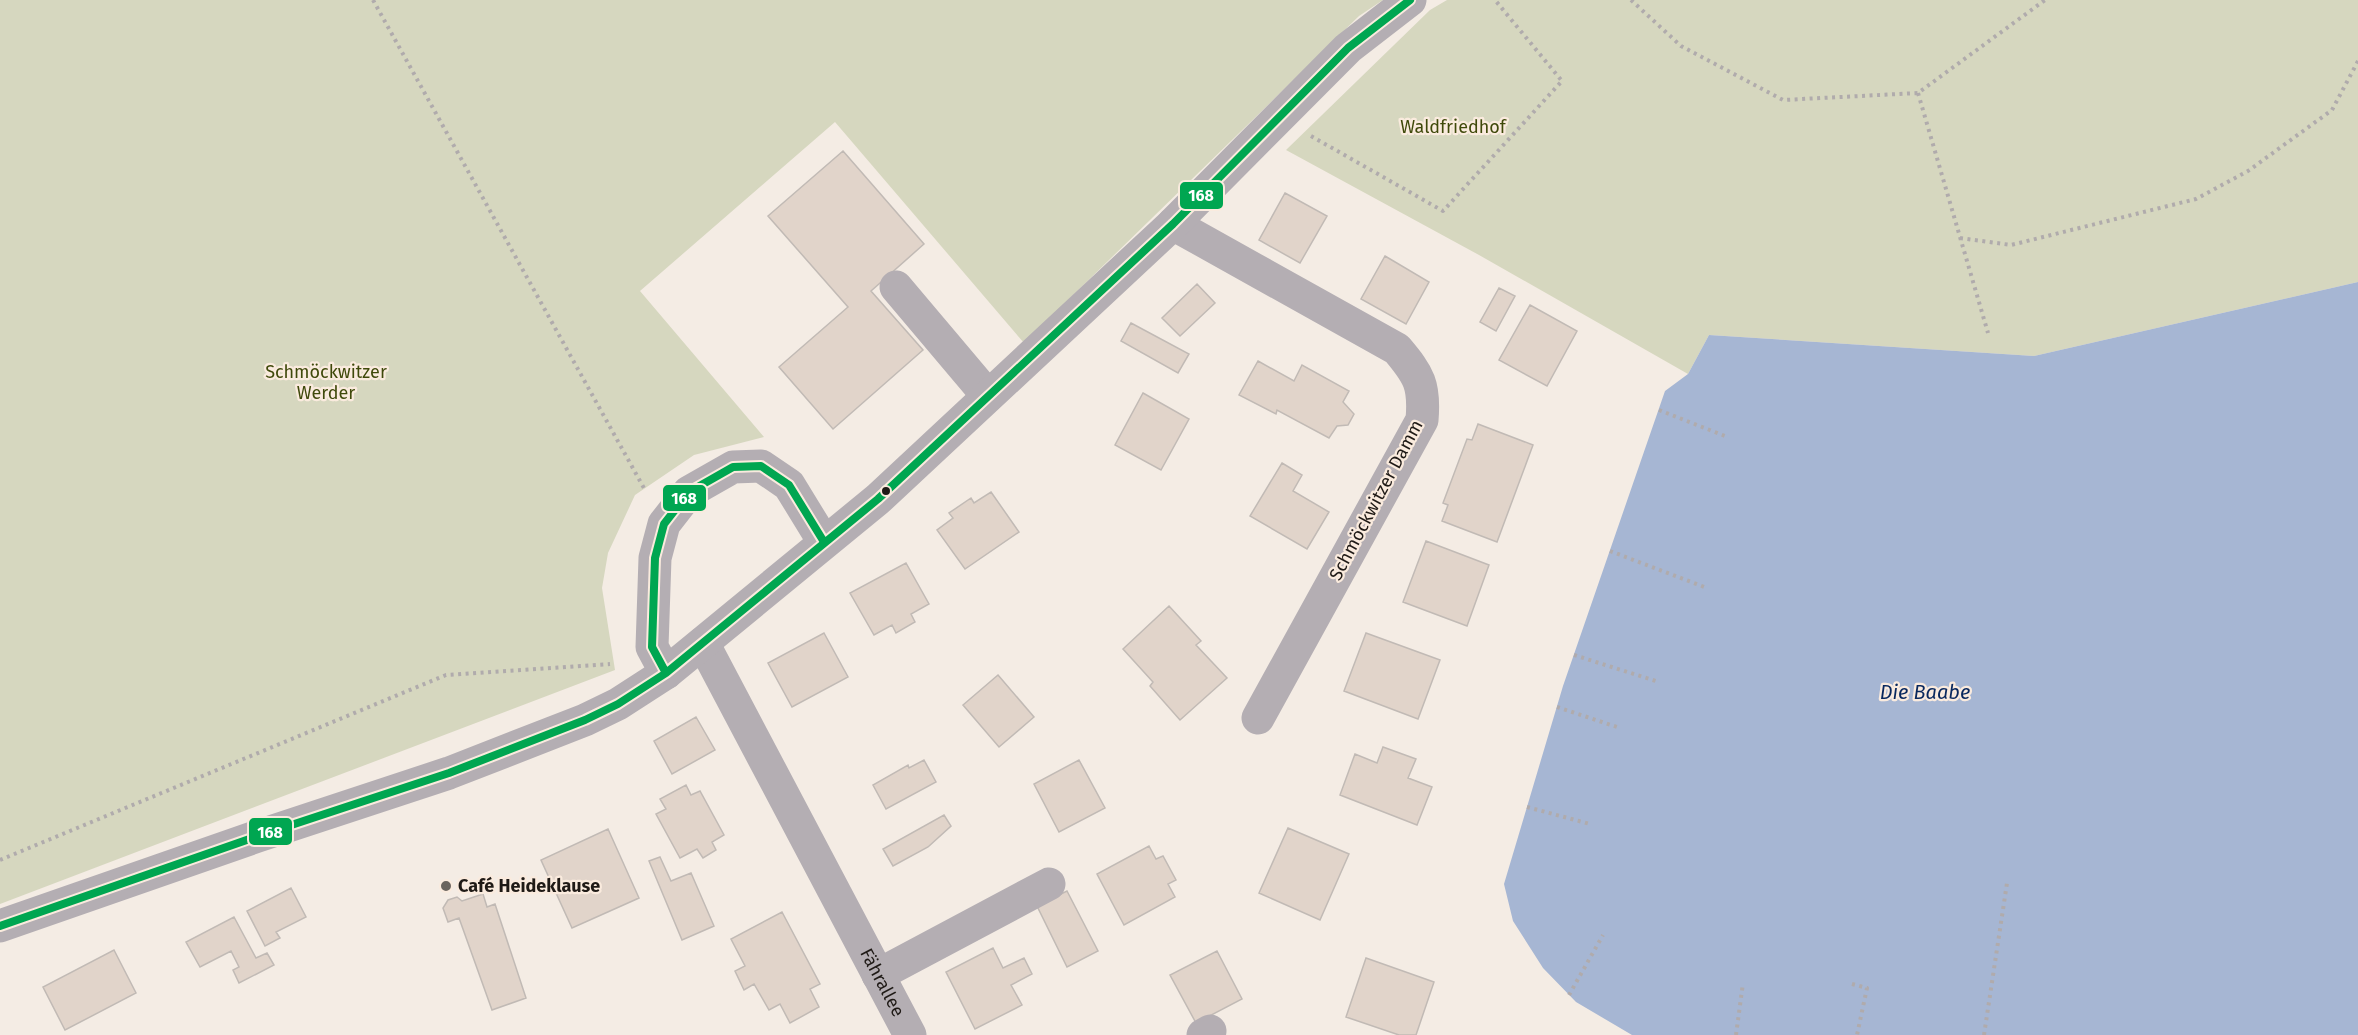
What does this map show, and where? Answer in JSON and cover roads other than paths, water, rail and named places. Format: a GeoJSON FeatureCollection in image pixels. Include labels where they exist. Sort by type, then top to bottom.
{"type":"FeatureCollection","features":[{"type":"Feature","properties":{"kind":"street"},"geometry":{"type":"LineString","coordinates":[[0,926],[459,769],[585,720],[618,704],[659,660],[703,643],[878,499],[1173,224],[1348,48],[1410,0]]}},
{"type":"Feature","properties":{"kind":"street","name":"Schmöckwitzer Damm"},"geometry":{"type":"LineString","coordinates":[[1173,224],[1397,349],[1416,372],[1424,397],[1422,420],[1258,718]]}},
{"type":"Feature","properties":{"kind":"street"},"geometry":{"type":"LineString","coordinates":[[896,287],[988,396]]}},
{"type":"Feature","properties":{"kind":"street"},"geometry":{"type":"LineString","coordinates":[[659,660],[656,558],[664,524],[689,492],[733,467],[761,466],[789,485],[824,542]]}},
{"type":"Feature","properties":{"kind":"street","name":"Fährallee"},"geometry":{"type":"LineString","coordinates":[[703,643],[910,1035]]}},
{"type":"Feature","properties":{"kind":"street"},"geometry":{"type":"LineString","coordinates":[[878,975],[1049,884]]}},
{"type":"Feature","properties":{"kind":"water","name":"Die Baabe"},"geometry":{"type":"Polygon","coordinates":[[[2358,282],[2358,1035],[1632,1035],[1576,1002],[1543,968],[1513,921],[1504,884],[1563,686],[1665,391],[1688,374],[1709,335],[2034,356],[2358,282]]]}},
{"type":"Feature","properties":{"kind":"place","name":"Café Heideklause"},"geometry":{"type":"Point","coordinates":[446,886]}},
{"type":"Feature","properties":{"kind":"park label","name":"Waldfriedhof"},"geometry":{"type":"Point","coordinates":[1453,127]}},
{"type":"Feature","properties":{"kind":"park label","name":"Schmöckwitzer Werder"},"geometry":{"type":"Point","coordinates":[326,382]}}]}
